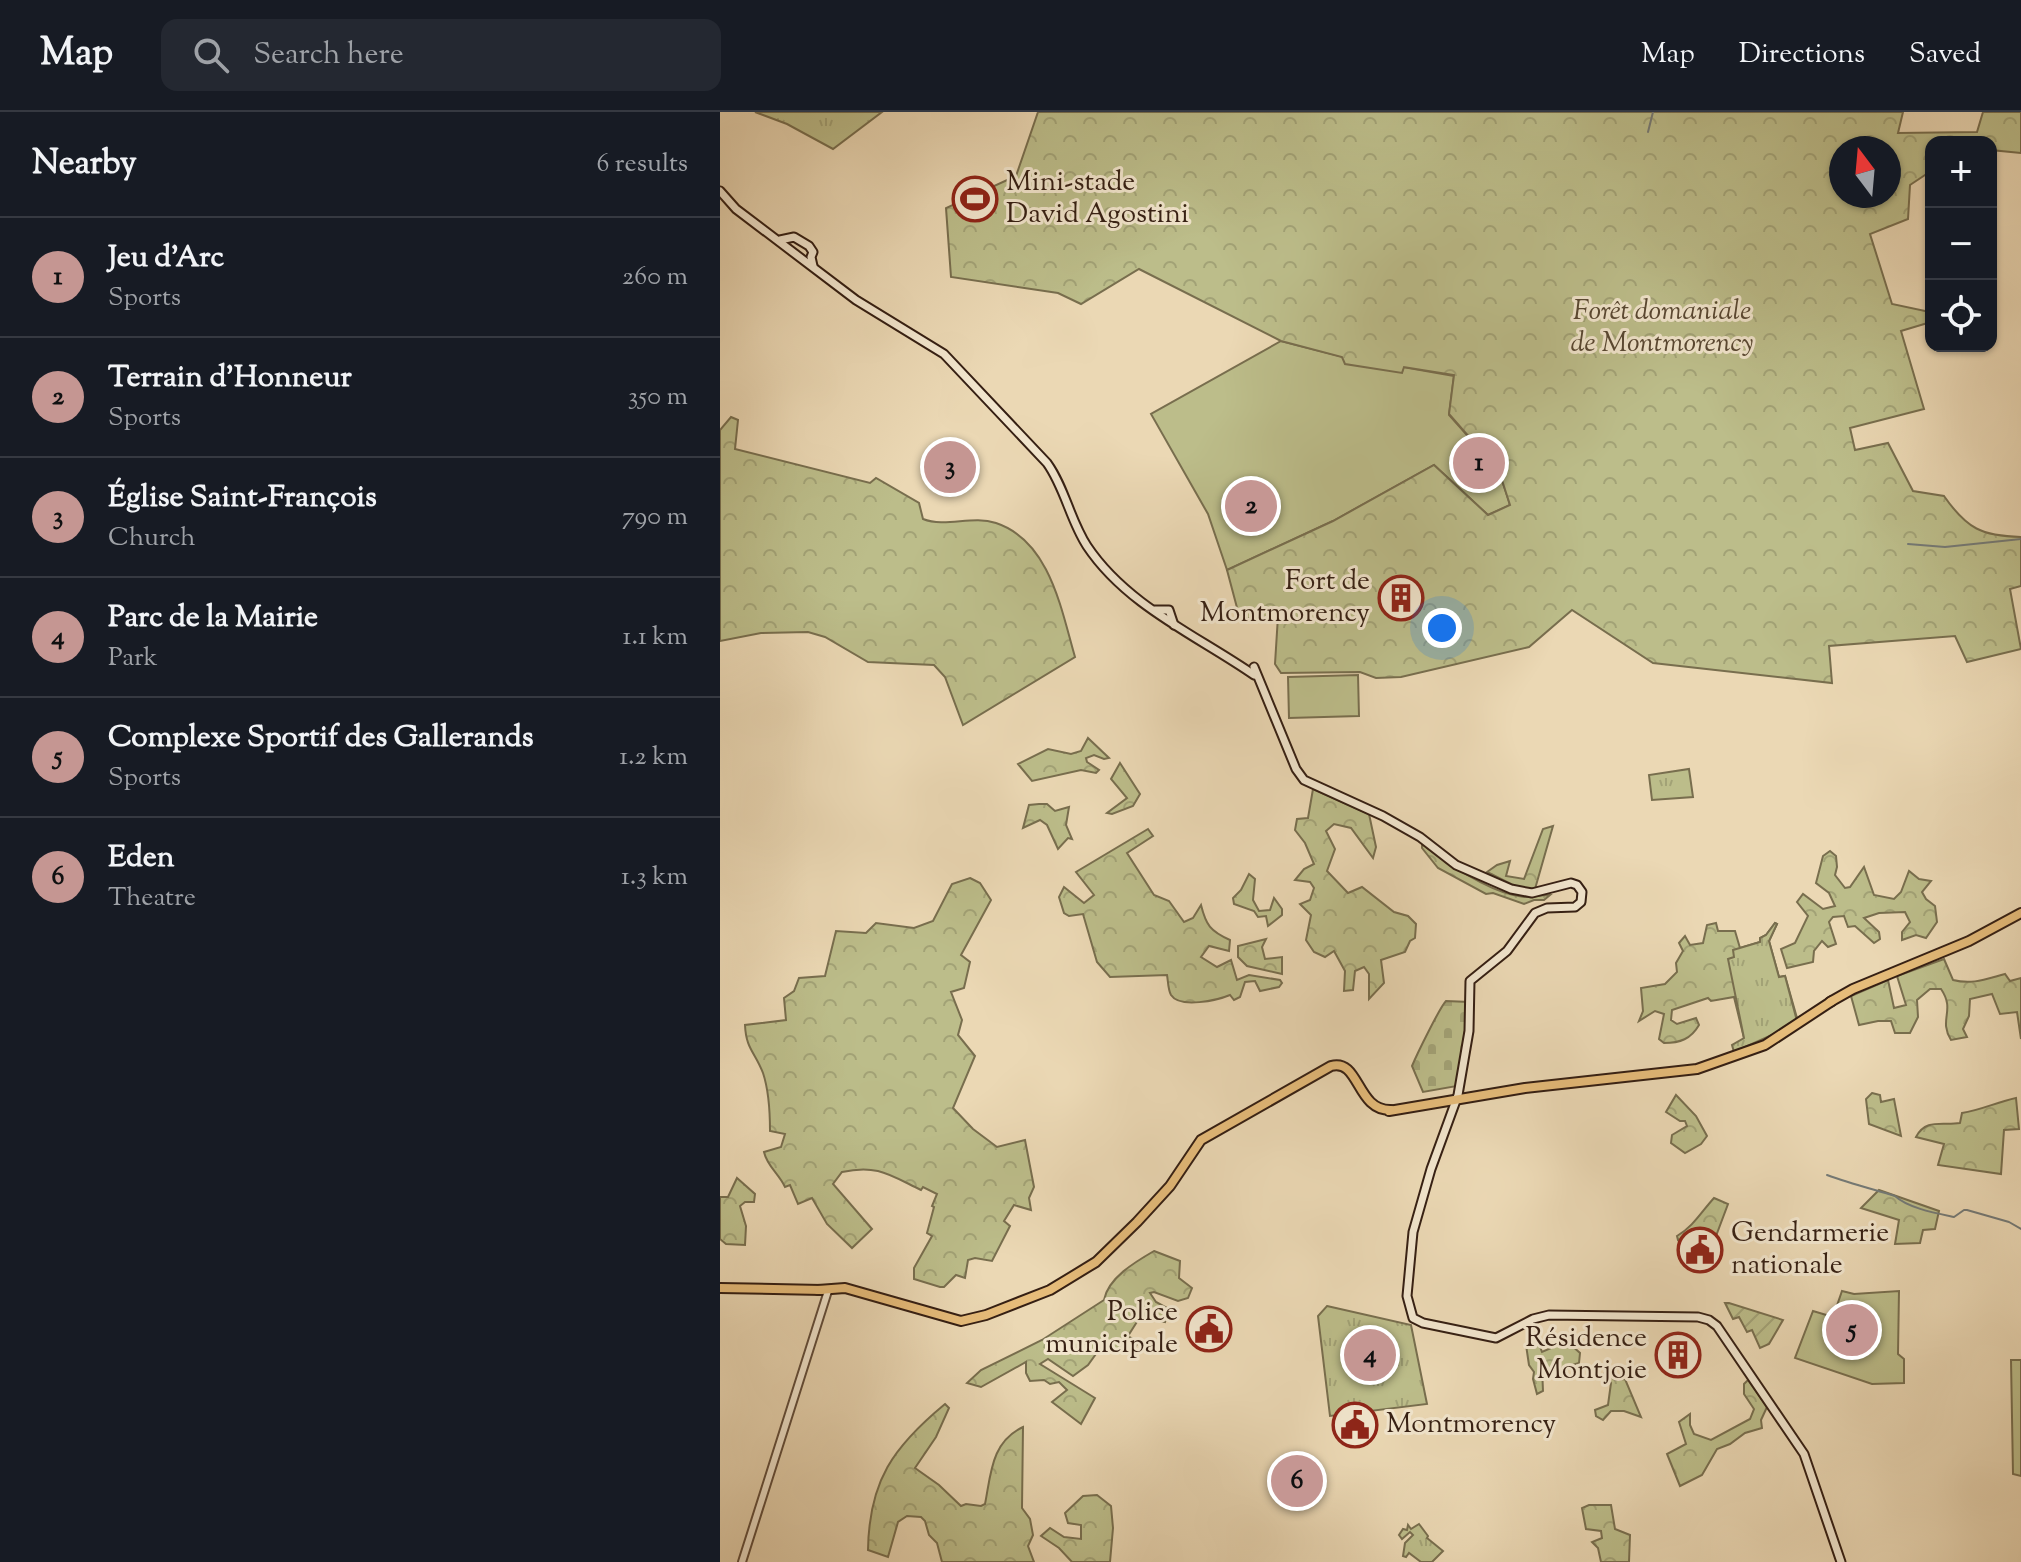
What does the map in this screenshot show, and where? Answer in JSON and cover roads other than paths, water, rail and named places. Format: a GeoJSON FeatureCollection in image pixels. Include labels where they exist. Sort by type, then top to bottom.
{"type":"FeatureCollection","features":[{"type":"Feature","properties":{"kind":"main road"},"geometry":{"type":"LineString","coordinates":[[722,196],[807,258],[814,268],[865,306],[939,350],[969,378],[1043,458],[1056,477],[1090,550],[1139,599],[1251,669],[1267,695],[1292,758],[1304,778],[1383,816],[1426,841],[1456,865],[1511,889],[1532,893],[1568,883],[1581,889],[1582,899],[1575,907],[1547,908],[1535,913],[1507,951],[1470,981],[1469,1031],[1457,1099],[1414,1227],[1407,1293],[1413,1318],[1494,1338],[1533,1319],[1549,1315],[1692,1317],[1709,1324],[1723,1335],[1804,1454],[1841,1562]]}},
{"type":"Feature","properties":{"kind":"main road"},"geometry":{"type":"LineString","coordinates":[[785,242],[797,238],[809,246],[813,252],[807,258]]}},
{"type":"Feature","properties":{"kind":"main road"},"geometry":{"type":"LineString","coordinates":[[720,1288],[830,1289],[863,1293],[961,1321],[982,1316],[1043,1293],[1088,1268],[1156,1203],[1198,1144],[1219,1128],[1333,1065],[1340,1064],[1349,1069],[1376,1108],[1391,1110],[1710,1064],[1775,1040],[1853,989],[1969,941],[2020,912]]}},
{"type":"Feature","properties":{"kind":"street"},"geometry":{"type":"LineString","coordinates":[[742,1562],[830,1289]]}},
{"type":"Feature","properties":{"kind":"waterway"},"geometry":{"type":"LineString","coordinates":[[1648,132],[1653,112]]}},
{"type":"Feature","properties":{"kind":"waterway"},"geometry":{"type":"LineString","coordinates":[[1908,544],[1945,547],[2021,539]]}},
{"type":"Feature","properties":{"kind":"waterway"},"geometry":{"type":"LineString","coordinates":[[1827,1175],[1895,1196],[1922,1210],[1954,1217],[1967,1210],[2009,1222],[2021,1229]]}},
{"type":"Feature","properties":{"kind":"place","name":"Mini-stade David Agostini"},"geometry":{"type":"Point","coordinates":[975,199]}},
{"type":"Feature","properties":{"kind":"place","name":"Jeu d'Arc"},"geometry":{"type":"Point","coordinates":[1479,463]}},
{"type":"Feature","properties":{"kind":"place","name":"Église Saint-François"},"geometry":{"type":"Point","coordinates":[950,467]}},
{"type":"Feature","properties":{"kind":"place","name":"Terrain d'Honneur"},"geometry":{"type":"Point","coordinates":[1251,506]}},
{"type":"Feature","properties":{"kind":"place","name":"Fort de Montmorency"},"geometry":{"type":"Point","coordinates":[1401,598]}},
{"type":"Feature","properties":{"kind":"place","name":"Gendarmerie nationale"},"geometry":{"type":"Point","coordinates":[1700,1250]}},
{"type":"Feature","properties":{"kind":"place","name":"Police municipale"},"geometry":{"type":"Point","coordinates":[1209,1329]}},
{"type":"Feature","properties":{"kind":"place","name":"Complexe Sportif des Gallerands"},"geometry":{"type":"Point","coordinates":[1852,1330]}},
{"type":"Feature","properties":{"kind":"place","name":"Parc de la Mairie"},"geometry":{"type":"Point","coordinates":[1370,1355]}},
{"type":"Feature","properties":{"kind":"place","name":"Résidence Montjoie"},"geometry":{"type":"Point","coordinates":[1678,1355]}},
{"type":"Feature","properties":{"kind":"place","name":"Montmorency"},"geometry":{"type":"Point","coordinates":[1355,1425]}},
{"type":"Feature","properties":{"kind":"place","name":"Eden"},"geometry":{"type":"Point","coordinates":[1297,1481]}},
{"type":"Feature","properties":{"kind":"park label","name":"Forêt domaniale de Montmorency"},"geometry":{"type":"Point","coordinates":[1662,328]}}]}
